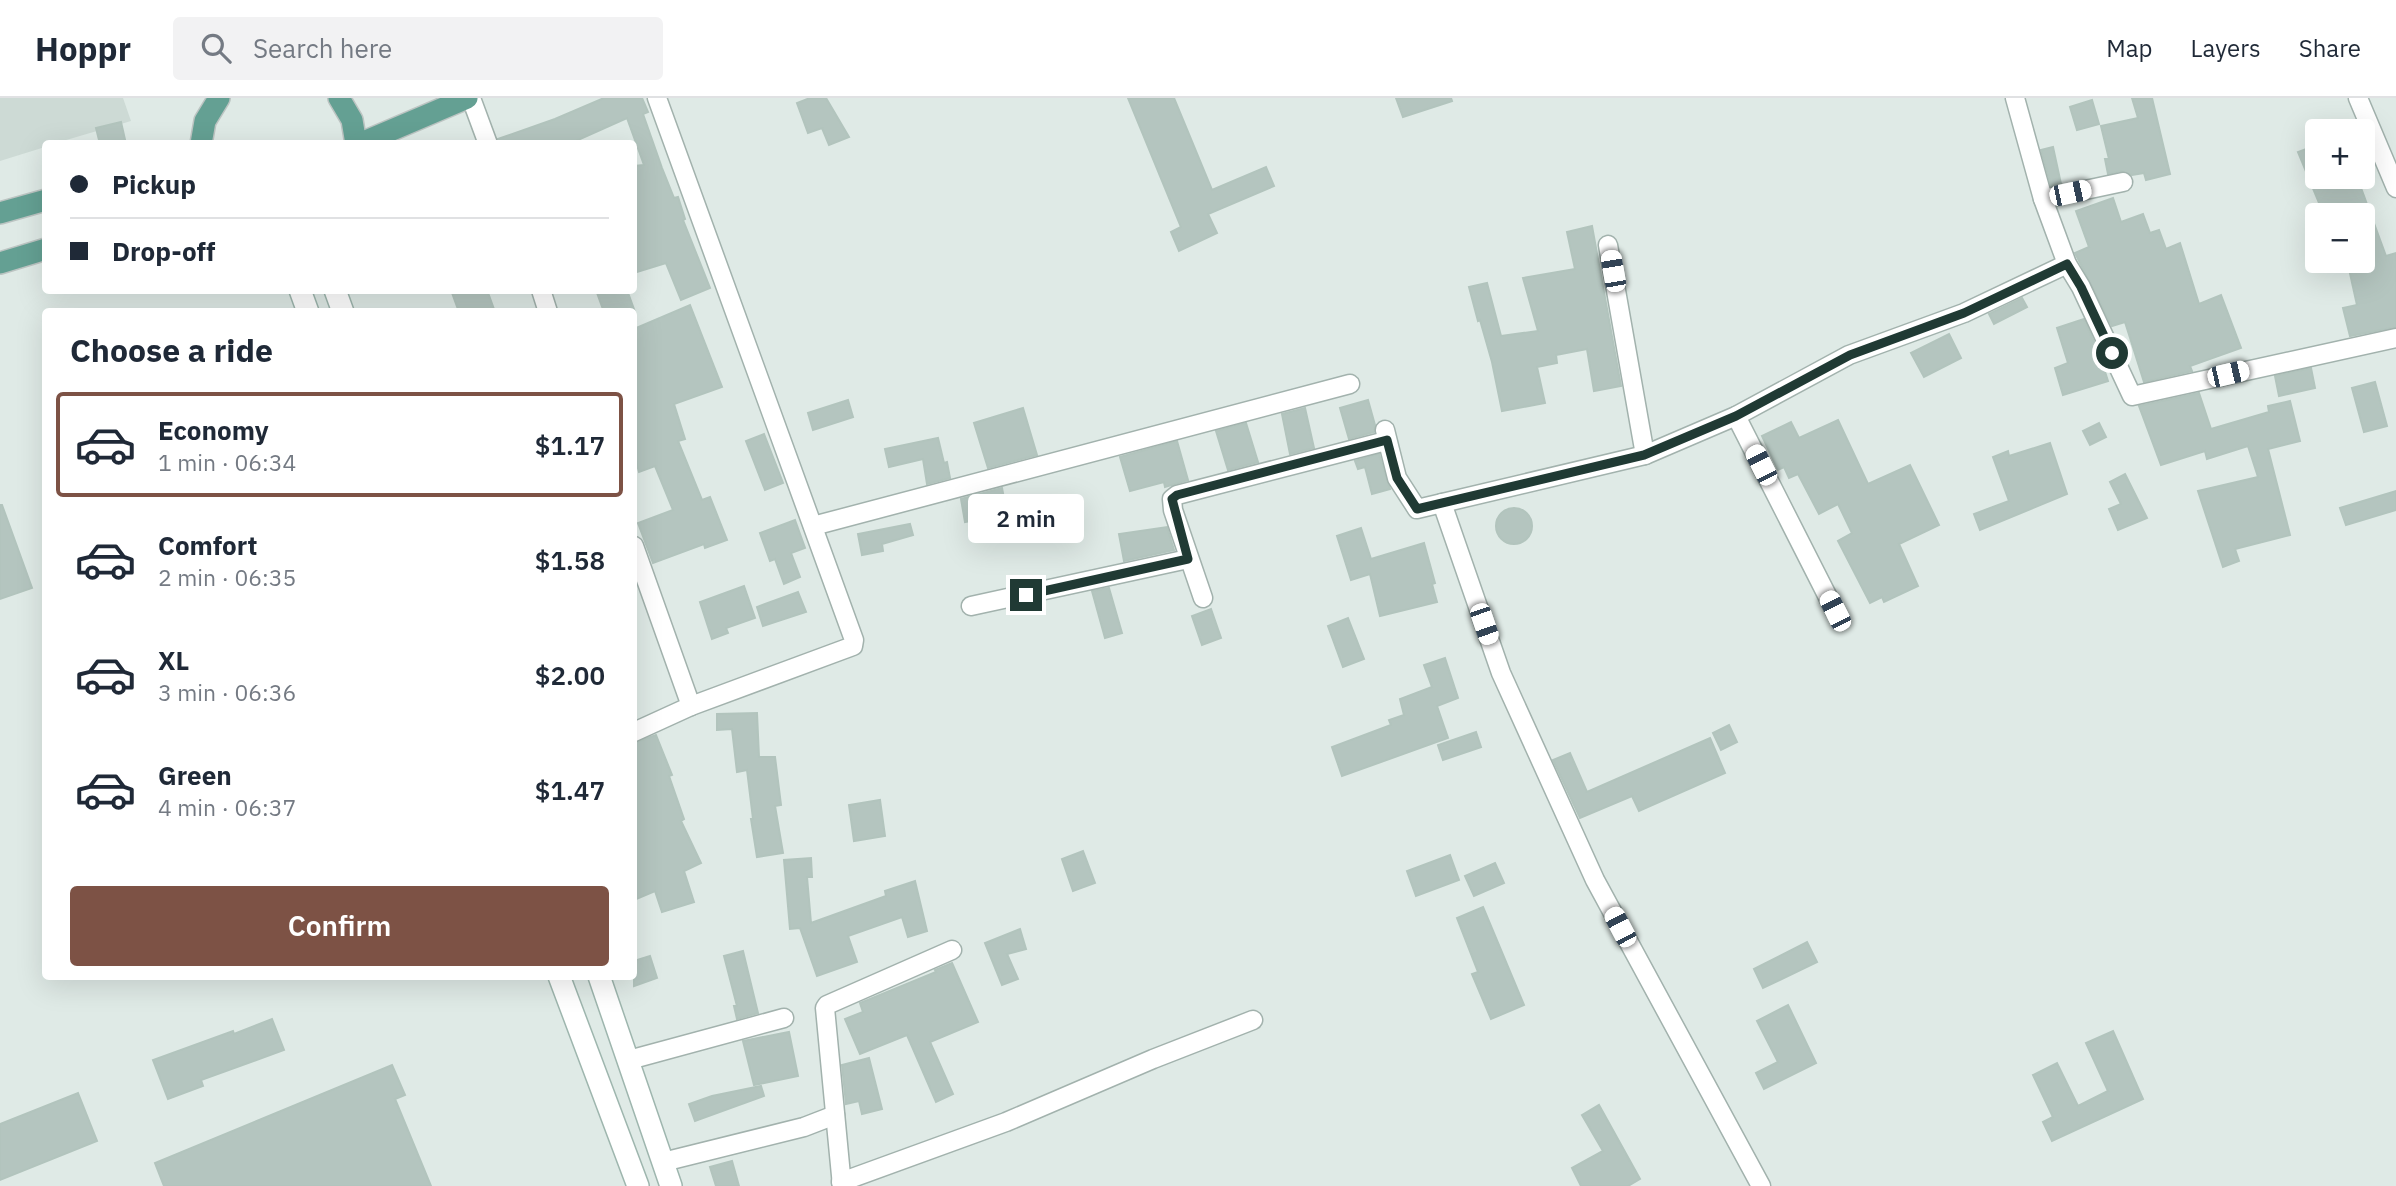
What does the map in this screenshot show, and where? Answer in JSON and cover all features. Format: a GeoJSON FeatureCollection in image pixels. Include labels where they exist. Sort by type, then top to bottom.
{"type":"FeatureCollection","features":[{"type":"Feature","properties":{"kind":"main road"},"geometry":{"type":"LineString","coordinates":[[202,140],[205,121],[219,98]]}},
{"type":"Feature","properties":{"kind":"main road"},"geometry":{"type":"LineString","coordinates":[[340,98],[352,120],[357,140]]}},
{"type":"Feature","properties":{"kind":"main road"},"geometry":{"type":"LineString","coordinates":[[368,140],[469,98]]}},
{"type":"Feature","properties":{"kind":"main road"},"geometry":{"type":"LineString","coordinates":[[0,213],[42,202]]}},
{"type":"Feature","properties":{"kind":"main road"},"geometry":{"type":"LineString","coordinates":[[0,263],[42,250]]}},
{"type":"Feature","properties":{"kind":"street"},"geometry":{"type":"LineString","coordinates":[[469,98],[486,140]]}},
{"type":"Feature","properties":{"kind":"street"},"geometry":{"type":"LineString","coordinates":[[637,731],[691,706],[853,646],[853,635],[657,98]]}},
{"type":"Feature","properties":{"kind":"street"},"geometry":{"type":"LineString","coordinates":[[2015,98],[2043,199],[2067,264],[2081,287],[2132,396],[2396,338]]}},
{"type":"Feature","properties":{"kind":"street"},"geometry":{"type":"LineString","coordinates":[[2358,98],[2396,188]]}},
{"type":"Feature","properties":{"kind":"street"},"geometry":{"type":"LineString","coordinates":[[2043,199],[2123,182]]}},
{"type":"Feature","properties":{"kind":"street"},"geometry":{"type":"LineString","coordinates":[[1608,245],[1644,455]]}},
{"type":"Feature","properties":{"kind":"street"},"geometry":{"type":"LineString","coordinates":[[1203,598],[1173,510],[1172,499],[1177,495],[1386,435],[1397,478],[1416,509],[1644,455],[1736,416],[1850,355],[1964,313],[2067,264]]}},
{"type":"Feature","properties":{"kind":"street"},"geometry":{"type":"LineString","coordinates":[[813,526],[1350,384]]}},
{"type":"Feature","properties":{"kind":"street"},"geometry":{"type":"LineString","coordinates":[[1736,416],[1835,611]]}},
{"type":"Feature","properties":{"kind":"street"},"geometry":{"type":"LineString","coordinates":[[1442,503],[1501,673],[1595,880],[1761,1186]]}},
{"type":"Feature","properties":{"kind":"street"},"geometry":{"type":"LineString","coordinates":[[637,554],[691,706]]}},
{"type":"Feature","properties":{"kind":"street"},"geometry":{"type":"LineString","coordinates":[[971,607],[1188,559]]}},
{"type":"Feature","properties":{"kind":"street"},"geometry":{"type":"LineString","coordinates":[[953,950],[825,1008],[842,1184],[1006,1122],[1153,1059],[1253,1020]]}},
{"type":"Feature","properties":{"kind":"street"},"geometry":{"type":"LineString","coordinates":[[561,980],[638,1186]]}},
{"type":"Feature","properties":{"kind":"street"},"geometry":{"type":"LineString","coordinates":[[600,980],[671,1186]]}},
{"type":"Feature","properties":{"kind":"street"},"geometry":{"type":"LineString","coordinates":[[629,1060],[784,1018]]}},
{"type":"Feature","properties":{"kind":"street"},"geometry":{"type":"LineString","coordinates":[[663,1162],[804,1127],[835,1115]]}},
{"type":"Feature","properties":{"kind":"shaded area"},"geometry":{"type":"Polygon","coordinates":[[[0,98],[123,98],[131,121],[66,140],[42,140],[42,148],[0,161],[0,98]]]}},
{"type":"Feature","properties":{"kind":"building"},"geometry":{"type":"Polygon","coordinates":[[[604,98],[642,98],[648,112],[643,114],[662,168],[674,198],[678,197],[685,219],[683,220],[710,288],[681,300],[666,263],[637,272],[637,166],[644,165],[627,118],[578,140],[498,140],[604,98]]]}},
{"type":"Feature","properties":{"kind":"building"},"geometry":{"type":"Polygon","coordinates":[[[810,98],[826,98],[849,137],[829,145],[822,128],[808,133],[797,103],[810,98]]]}},
{"type":"Feature","properties":{"kind":"building"},"geometry":{"type":"Polygon","coordinates":[[[1128,98],[1174,98],[1212,190],[1266,167],[1274,186],[1208,214],[1217,233],[1179,251],[1171,232],[1181,227],[1128,98]]]}},
{"type":"Feature","properties":{"kind":"building"},"geometry":{"type":"Polygon","coordinates":[[[1396,98],[1451,98],[1452,101],[1403,117],[1396,98]]]}},
{"type":"Feature","properties":{"kind":"building"},"geometry":{"type":"Polygon","coordinates":[[[2132,98],[2152,98],[2170,174],[2146,180],[2144,173],[2132,175],[2121,171],[2108,174],[2105,159],[2109,159],[2101,126],[2138,118],[2132,98]]]}},
{"type":"Feature","properties":{"kind":"building"},"geometry":{"type":"Polygon","coordinates":[[[2092,100],[2099,124],[2077,130],[2070,107],[2092,100]]]}},
{"type":"Feature","properties":{"kind":"building"},"geometry":{"type":"Polygon","coordinates":[[[121,122],[125,140],[99,140],[96,128],[121,122]]]}},
{"type":"Feature","properties":{"kind":"building"},"geometry":{"type":"Polygon","coordinates":[[[2053,147],[2061,184],[2051,186],[2041,150],[2053,147]]]}},
{"type":"Feature","properties":{"kind":"building"},"geometry":{"type":"Polygon","coordinates":[[[2305,149],[2305,169],[2298,152],[2305,149]]]}},
{"type":"Feature","properties":{"kind":"building"},"geometry":{"type":"Polygon","coordinates":[[[2313,189],[2361,189],[2367,203],[2319,203],[2313,189]]]}},
{"type":"Feature","properties":{"kind":"building"},"geometry":{"type":"Polygon","coordinates":[[[2113,198],[2121,222],[2143,214],[2150,233],[2159,230],[2166,249],[2180,243],[2199,304],[2221,295],[2241,348],[2190,366],[2192,371],[2144,382],[2125,322],[2112,326],[2075,253],[2089,247],[2076,211],[2113,198]]]}},
{"type":"Feature","properties":{"kind":"building"},"geometry":{"type":"Polygon","coordinates":[[[1592,226],[1621,386],[1594,391],[1587,349],[1556,355],[1557,363],[1537,367],[1545,403],[1502,411],[1492,362],[1469,287],[1487,283],[1501,336],[1538,331],[1523,278],[1575,269],[1567,232],[1592,226]]]}},
{"type":"Feature","properties":{"kind":"building"},"geometry":{"type":"Polygon","coordinates":[[[2375,226],[2386,256],[2396,253],[2396,327],[2350,336],[2343,308],[2357,305],[2350,273],[2375,273],[2375,226]]]}},
{"type":"Feature","properties":{"kind":"building"},"geometry":{"type":"Polygon","coordinates":[[[452,294],[488,294],[494,308],[458,308],[452,294]]]}},
{"type":"Feature","properties":{"kind":"building"},"geometry":{"type":"Polygon","coordinates":[[[597,294],[628,294],[634,308],[603,308],[597,294]]]}},
{"type":"Feature","properties":{"kind":"building"},"geometry":{"type":"Polygon","coordinates":[[[2022,298],[2027,307],[1994,324],[1989,314],[2022,298]]]}},
{"type":"Feature","properties":{"kind":"building"},"geometry":{"type":"Polygon","coordinates":[[[690,305],[722,387],[674,404],[685,439],[678,441],[702,500],[710,497],[727,540],[705,548],[704,544],[653,563],[638,523],[673,510],[655,466],[639,472],[637,465],[637,328],[690,305]]]}},
{"type":"Feature","properties":{"kind":"building"},"geometry":{"type":"Polygon","coordinates":[[[2084,319],[2108,381],[2063,395],[2055,368],[2068,363],[2057,328],[2084,319]]]}},
{"type":"Feature","properties":{"kind":"building"},"geometry":{"type":"Polygon","coordinates":[[[1949,334],[1961,358],[1924,377],[1911,353],[1949,334]]]}},
{"type":"Feature","properties":{"kind":"building"},"geometry":{"type":"Polygon","coordinates":[[[2311,368],[2315,388],[2279,396],[2275,376],[2311,368]]]}},
{"type":"Feature","properties":{"kind":"building"},"geometry":{"type":"Polygon","coordinates":[[[2375,382],[2387,426],[2364,432],[2352,388],[2375,382]]]}},
{"type":"Feature","properties":{"kind":"building"},"geometry":{"type":"Polygon","coordinates":[[[2199,393],[2211,429],[2269,412],[2268,406],[2290,401],[2300,441],[2268,449],[2290,535],[2235,549],[2239,561],[2223,567],[2198,491],[2258,477],[2248,446],[2207,459],[2205,451],[2161,465],[2139,406],[2199,393]]]}},
{"type":"Feature","properties":{"kind":"building"},"geometry":{"type":"Polygon","coordinates":[[[848,400],[853,417],[813,430],[808,413],[848,400]]]}},
{"type":"Feature","properties":{"kind":"building"},"geometry":{"type":"Polygon","coordinates":[[[1368,400],[1375,425],[1374,432],[1349,439],[1340,408],[1368,400]]]}},
{"type":"Feature","properties":{"kind":"building"},"geometry":{"type":"Polygon","coordinates":[[[1023,408],[1037,455],[988,468],[974,423],[1023,408]]]}},
{"type":"Feature","properties":{"kind":"building"},"geometry":{"type":"Polygon","coordinates":[[[1305,408],[1314,448],[1290,454],[1282,414],[1305,408]]]}},
{"type":"Feature","properties":{"kind":"building"},"geometry":{"type":"Polygon","coordinates":[[[1838,420],[1868,484],[1910,465],[1939,525],[1899,544],[1918,586],[1884,602],[1882,597],[1870,603],[1838,541],[1852,533],[1838,504],[1819,514],[1798,474],[1789,478],[1784,467],[1778,470],[1762,436],[1791,422],[1799,438],[1838,420]]]}},
{"type":"Feature","properties":{"kind":"building"},"geometry":{"type":"Polygon","coordinates":[[[1246,423],[1258,462],[1228,470],[1216,431],[1246,423]]]}},
{"type":"Feature","properties":{"kind":"building"},"geometry":{"type":"Polygon","coordinates":[[[2099,423],[2106,437],[2090,445],[2083,431],[2099,423]]]}},
{"type":"Feature","properties":{"kind":"building"},"geometry":{"type":"Polygon","coordinates":[[[764,434],[783,483],[765,490],[746,441],[764,434]]]}},
{"type":"Feature","properties":{"kind":"building"},"geometry":{"type":"Polygon","coordinates":[[[938,438],[950,478],[927,484],[923,459],[889,467],[885,449],[938,438]]]}},
{"type":"Feature","properties":{"kind":"building"},"geometry":{"type":"Polygon","coordinates":[[[1177,441],[1188,480],[1165,487],[1164,482],[1130,491],[1120,457],[1177,441]]]}},
{"type":"Feature","properties":{"kind":"building"},"geometry":{"type":"Polygon","coordinates":[[[2050,443],[2067,494],[1980,530],[1974,514],[2009,501],[1993,457],[2008,451],[2009,456],[2050,443]]]}},
{"type":"Feature","properties":{"kind":"building"},"geometry":{"type":"Polygon","coordinates":[[[1379,454],[1390,489],[1372,494],[1365,467],[1358,469],[1355,461],[1379,454]]]}},
{"type":"Feature","properties":{"kind":"building"},"geometry":{"type":"Polygon","coordinates":[[[2125,474],[2147,518],[2118,530],[2109,509],[2121,504],[2110,482],[2125,474]]]}},
{"type":"Feature","properties":{"kind":"building"},"geometry":{"type":"Polygon","coordinates":[[[1002,488],[1007,514],[965,522],[961,499],[1002,488]]]}},
{"type":"Feature","properties":{"kind":"building"},"geometry":{"type":"Polygon","coordinates":[[[2396,491],[2396,510],[2346,525],[2340,508],[2396,491]]]}},
{"type":"Feature","properties":{"kind":"building"},"geometry":{"type":"Polygon","coordinates":[[[0,505],[32,588],[0,599],[0,505]]]}},
{"type":"Feature","properties":{"kind":"building"},"geometry":{"type":"Polygon","coordinates":[[[1514,508],[1527,513],[1532,526],[1527,539],[1514,544],[1501,539],[1496,526],[1501,513],[1514,508]]]}},
{"type":"Feature","properties":{"kind":"building"},"geometry":{"type":"Polygon","coordinates":[[[795,520],[805,548],[791,553],[800,577],[784,584],[775,559],[770,561],[760,533],[795,520]]]}},
{"type":"Feature","properties":{"kind":"building"},"geometry":{"type":"Polygon","coordinates":[[[910,524],[913,535],[882,544],[883,551],[862,555],[858,534],[910,524]]]}},
{"type":"Feature","properties":{"kind":"building"},"geometry":{"type":"Polygon","coordinates":[[[1167,527],[1174,550],[1124,561],[1119,534],[1167,527]]]}},
{"type":"Feature","properties":{"kind":"building"},"geometry":{"type":"Polygon","coordinates":[[[1361,528],[1371,559],[1424,543],[1435,583],[1432,584],[1437,602],[1380,616],[1370,574],[1351,580],[1337,536],[1361,528]]]}},
{"type":"Feature","properties":{"kind":"building"},"geometry":{"type":"Polygon","coordinates":[[[744,586],[755,618],[726,628],[728,633],[712,639],[700,602],[744,586]]]}},
{"type":"Feature","properties":{"kind":"building"},"geometry":{"type":"Polygon","coordinates":[[[1109,588],[1122,633],[1105,638],[1092,591],[1109,588]]]}},
{"type":"Feature","properties":{"kind":"building"},"geometry":{"type":"Polygon","coordinates":[[[798,592],[806,612],[763,626],[757,607],[798,592]]]}},
{"type":"Feature","properties":{"kind":"building"},"geometry":{"type":"Polygon","coordinates":[[[1211,609],[1221,638],[1202,645],[1192,616],[1211,609]]]}},
{"type":"Feature","properties":{"kind":"building"},"geometry":{"type":"Polygon","coordinates":[[[1348,618],[1364,659],[1343,667],[1328,626],[1348,618]]]}},
{"type":"Feature","properties":{"kind":"building"},"geometry":{"type":"Polygon","coordinates":[[[1445,658],[1458,698],[1437,706],[1448,738],[1342,776],[1332,747],[1391,725],[1389,720],[1404,715],[1400,699],[1432,687],[1424,665],[1445,658]]]}},
{"type":"Feature","properties":{"kind":"building"},"geometry":{"type":"Polygon","coordinates":[[[757,713],[759,757],[775,757],[781,805],[775,806],[783,853],[757,857],[747,770],[737,772],[732,729],[717,730],[717,714],[757,713]]]}},
{"type":"Feature","properties":{"kind":"building"},"geometry":{"type":"Polygon","coordinates":[[[1729,725],[1737,742],[1721,750],[1713,733],[1729,725]]]}},
{"type":"Feature","properties":{"kind":"building"},"geometry":{"type":"Polygon","coordinates":[[[1476,732],[1481,747],[1443,760],[1438,745],[1476,732]]]}},
{"type":"Feature","properties":{"kind":"building"},"geometry":{"type":"Polygon","coordinates":[[[656,735],[672,775],[669,776],[684,819],[681,821],[701,863],[684,871],[694,902],[662,912],[655,891],[637,899],[637,742],[656,735]]]}},
{"type":"Feature","properties":{"kind":"building"},"geometry":{"type":"Polygon","coordinates":[[[1710,738],[1725,773],[1639,811],[1632,796],[1580,818],[1553,760],[1570,753],[1587,792],[1710,738]]]}},
{"type":"Feature","properties":{"kind":"building"},"geometry":{"type":"Polygon","coordinates":[[[880,800],[885,836],[854,841],[849,805],[880,800]]]}},
{"type":"Feature","properties":{"kind":"building"},"geometry":{"type":"Polygon","coordinates":[[[1083,851],[1095,883],[1073,891],[1062,859],[1083,851]]]}},
{"type":"Feature","properties":{"kind":"building"},"geometry":{"type":"Polygon","coordinates":[[[1450,855],[1459,880],[1416,896],[1407,871],[1450,855]]]}},
{"type":"Feature","properties":{"kind":"building"},"geometry":{"type":"Polygon","coordinates":[[[811,858],[812,877],[807,877],[811,923],[886,896],[885,891],[915,881],[927,931],[908,937],[902,917],[848,936],[857,962],[817,976],[800,928],[790,929],[784,860],[811,858]]]}},
{"type":"Feature","properties":{"kind":"building"},"geometry":{"type":"Polygon","coordinates":[[[1495,863],[1504,883],[1474,896],[1465,876],[1495,863]]]}},
{"type":"Feature","properties":{"kind":"building"},"geometry":{"type":"Polygon","coordinates":[[[1483,907],[1524,1005],[1491,1019],[1472,974],[1478,972],[1457,918],[1483,907]]]}},
{"type":"Feature","properties":{"kind":"building"},"geometry":{"type":"Polygon","coordinates":[[[1020,929],[1026,949],[1007,954],[1018,979],[1002,985],[985,943],[1020,929]]]}},
{"type":"Feature","properties":{"kind":"building"},"geometry":{"type":"Polygon","coordinates":[[[1807,942],[1817,962],[1763,988],[1754,969],[1807,942]]]}},
{"type":"Feature","properties":{"kind":"building"},"geometry":{"type":"Polygon","coordinates":[[[743,951],[758,1013],[737,1019],[734,1006],[737,1006],[724,956],[743,951]]]}},
{"type":"Feature","properties":{"kind":"building"},"geometry":{"type":"Polygon","coordinates":[[[650,956],[657,978],[634,986],[634,980],[637,980],[637,960],[650,956]]]}},
{"type":"Feature","properties":{"kind":"building"},"geometry":{"type":"Polygon","coordinates":[[[952,963],[978,1022],[930,1042],[953,1094],[936,1102],[907,1035],[860,1054],[845,1019],[863,1012],[860,1003],[952,963]]]}},
{"type":"Feature","properties":{"kind":"building"},"geometry":{"type":"Polygon","coordinates":[[[1788,1005],[1816,1063],[1764,1089],[1756,1073],[1778,1062],[1757,1021],[1788,1005]]]}},
{"type":"Feature","properties":{"kind":"building"},"geometry":{"type":"Polygon","coordinates":[[[272,1019],[284,1050],[201,1080],[203,1086],[168,1099],[153,1060],[272,1019]]]}},
{"type":"Feature","properties":{"kind":"building"},"geometry":{"type":"Polygon","coordinates":[[[2113,1031],[2143,1099],[2052,1141],[2043,1122],[2053,1117],[2033,1075],[2057,1063],[2078,1106],[2108,1091],[2086,1043],[2113,1031]]]}},
{"type":"Feature","properties":{"kind":"building"},"geometry":{"type":"Polygon","coordinates":[[[789,1032],[798,1076],[754,1085],[743,1041],[789,1032]]]}},
{"type":"Feature","properties":{"kind":"building"},"geometry":{"type":"Polygon","coordinates":[[[869,1058],[882,1109],[862,1114],[859,1101],[846,1104],[842,1065],[869,1058]]]}},
{"type":"Feature","properties":{"kind":"building"},"geometry":{"type":"Polygon","coordinates":[[[392,1065],[405,1095],[395,1099],[431,1186],[164,1186],[155,1163],[392,1065]]]}},
{"type":"Feature","properties":{"kind":"building"},"geometry":{"type":"Polygon","coordinates":[[[761,1086],[764,1096],[695,1121],[689,1104],[712,1096],[761,1086]]]}},
{"type":"Feature","properties":{"kind":"building"},"geometry":{"type":"Polygon","coordinates":[[[78,1093],[97,1141],[0,1180],[0,1124],[78,1093]]]}},
{"type":"Feature","properties":{"kind":"building"},"geometry":{"type":"Polygon","coordinates":[[[1599,1105],[1640,1179],[1628,1186],[1581,1186],[1572,1168],[1603,1151],[1582,1115],[1599,1105]]]}},
{"type":"Feature","properties":{"kind":"building"},"geometry":{"type":"Polygon","coordinates":[[[732,1161],[739,1186],[716,1186],[710,1167],[732,1161]]]}},
{"type":"Feature","properties":{"kind":"route"},"geometry":{"type":"LineString","coordinates":[[1026,595],[1188,559],[1173,510],[1172,499],[1177,495],[1387,440],[1397,478],[1416,509],[1644,455],[1736,416],[1850,355],[1964,313],[2067,264],[2081,287],[2112,353]]}}]}
